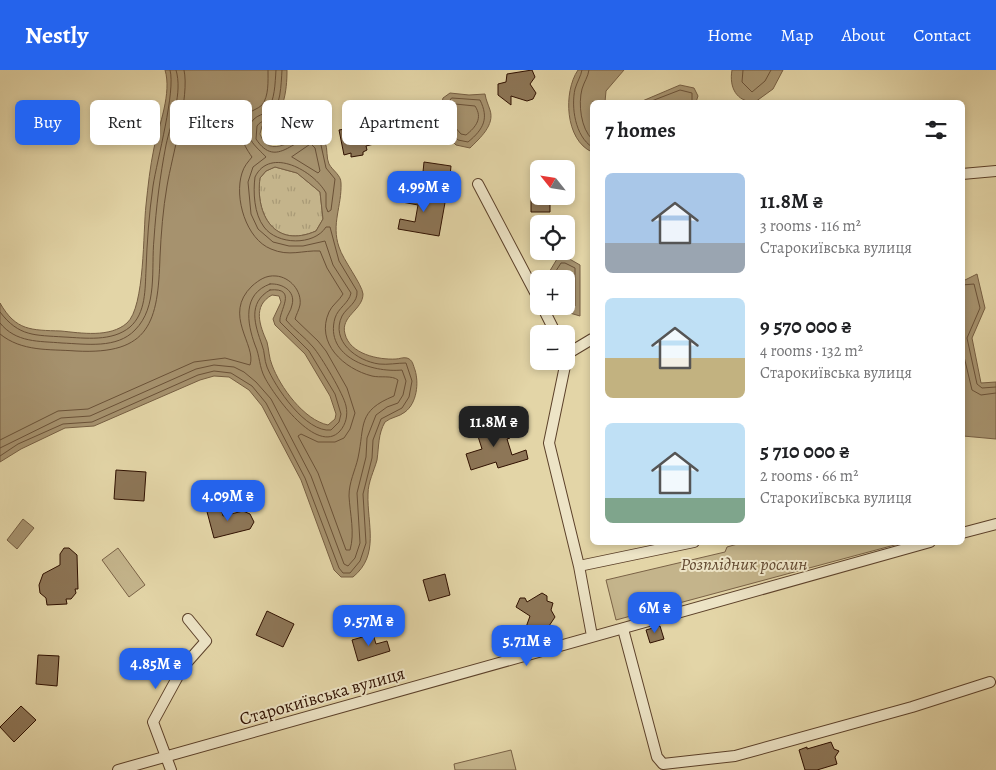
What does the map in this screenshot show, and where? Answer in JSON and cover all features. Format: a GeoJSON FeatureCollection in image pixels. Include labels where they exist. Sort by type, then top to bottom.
{"type":"FeatureCollection","features":[{"type":"Feature","properties":{"kind":"street"},"geometry":{"type":"LineString","coordinates":[[965,174],[996,171]]}},
{"type":"Feature","properties":{"kind":"street"},"geometry":{"type":"LineString","coordinates":[[478,184],[530,283]]}},
{"type":"Feature","properties":{"kind":"street"},"geometry":{"type":"LineString","coordinates":[[575,351],[590,340]]}},
{"type":"Feature","properties":{"kind":"street"},"geometry":{"type":"LineString","coordinates":[[563,370],[549,443],[579,566],[592,636]]}},
{"type":"Feature","properties":{"kind":"street"},"geometry":{"type":"LineString","coordinates":[[965,533],[996,524]]}},
{"type":"Feature","properties":{"kind":"street"},"geometry":{"type":"LineString","coordinates":[[579,566],[680,545]]}},
{"type":"Feature","properties":{"kind":"street","name":"Старокиївська вулиця"},"geometry":{"type":"LineString","coordinates":[[118,770],[919,545]]}},
{"type":"Feature","properties":{"kind":"street"},"geometry":{"type":"LineString","coordinates":[[171,770],[153,722],[183,667],[206,641],[188,619]]}},
{"type":"Feature","properties":{"kind":"street"},"geometry":{"type":"LineString","coordinates":[[623,629],[658,757],[663,764],[735,756],[912,707],[990,682]]}},
{"type":"Feature","properties":{"kind":"green space"},"geometry":{"type":"Polygon","coordinates":[[[275,167],[297,173],[320,192],[323,219],[316,231],[289,236],[279,232],[265,216],[259,192],[260,178],[266,171],[275,167]]]}},
{"type":"Feature","properties":{"kind":"green space","name":"Розплідник рослин"},"geometry":{"type":"Polygon","coordinates":[[[734,545],[895,545],[616,620],[606,580],[725,552],[727,547],[734,545]]]}},
{"type":"Feature","properties":{"kind":"green space"},"geometry":{"type":"Polygon","coordinates":[[[118,548],[145,585],[129,597],[102,560],[118,548]]]}},
{"type":"Feature","properties":{"kind":"green space"},"geometry":{"type":"Polygon","coordinates":[[[511,750],[516,770],[455,770],[454,764],[511,750]]]}},
{"type":"Feature","properties":{"kind":"water"},"geometry":{"type":"Polygon","coordinates":[[[165,70],[287,70],[284,100],[262,100],[262,126],[260,134],[262,145],[276,147],[283,145],[326,145],[329,164],[341,180],[336,223],[339,247],[363,294],[362,300],[346,322],[345,334],[348,341],[359,351],[373,357],[389,359],[407,358],[413,365],[417,387],[412,403],[403,414],[385,422],[381,431],[377,460],[368,490],[369,549],[367,559],[353,577],[341,577],[334,570],[301,480],[262,406],[249,390],[229,377],[214,376],[200,380],[94,426],[65,428],[21,449],[0,462],[0,303],[18,324],[33,329],[77,333],[104,333],[120,328],[127,323],[133,314],[140,285],[149,176],[155,145],[160,145],[160,126],[167,89],[165,70]],[[275,167],[266,171],[260,178],[259,192],[265,216],[279,232],[289,236],[316,231],[323,219],[320,192],[297,173],[275,167]],[[272,295],[266,300],[262,305],[259,317],[271,362],[281,383],[302,410],[310,417],[328,425],[335,419],[336,414],[330,396],[305,354],[275,325],[273,319],[281,302],[279,296],[272,295]]]}},
{"type":"Feature","properties":{"kind":"water"},"geometry":{"type":"Polygon","coordinates":[[[578,70],[624,70],[606,91],[605,100],[590,100],[590,151],[583,146],[576,137],[569,115],[570,90],[578,70]]]}},
{"type":"Feature","properties":{"kind":"water"},"geometry":{"type":"Polygon","coordinates":[[[732,70],[783,70],[773,89],[758,100],[746,100],[739,96],[733,88],[732,70]]]}},
{"type":"Feature","properties":{"kind":"water"},"geometry":{"type":"Polygon","coordinates":[[[680,85],[694,88],[698,96],[697,100],[645,100],[680,85]]]}},
{"type":"Feature","properties":{"kind":"water"},"geometry":{"type":"Polygon","coordinates":[[[450,93],[485,94],[491,116],[489,126],[470,148],[456,145],[457,100],[442,100],[450,93]]]}},
{"type":"Feature","properties":{"kind":"water"},"geometry":{"type":"Polygon","coordinates":[[[556,260],[571,260],[580,265],[580,316],[575,315],[575,270],[550,270],[556,260]]]}},
{"type":"Feature","properties":{"kind":"water"},"geometry":{"type":"Polygon","coordinates":[[[977,274],[985,308],[972,338],[981,383],[996,382],[996,439],[965,436],[965,280],[977,274]]]}},
{"type":"Feature","properties":{"kind":"water"},"geometry":{"type":"Polygon","coordinates":[[[23,519],[34,528],[17,549],[7,540],[23,519]]]}},
{"type":"Feature","properties":{"kind":"building"},"geometry":{"type":"Polygon","coordinates":[[[532,70],[535,77],[530,84],[536,93],[533,99],[527,101],[511,96],[511,105],[498,95],[498,84],[506,82],[507,74],[532,70]]]}},
{"type":"Feature","properties":{"kind":"building"},"geometry":{"type":"Polygon","coordinates":[[[339,130],[342,130],[342,145],[339,130]]]}},
{"type":"Feature","properties":{"kind":"building"},"geometry":{"type":"Polygon","coordinates":[[[342,145],[370,145],[366,146],[367,150],[363,152],[363,155],[351,157],[351,153],[344,155],[342,145]]]}},
{"type":"Feature","properties":{"kind":"building"},"geometry":{"type":"Polygon","coordinates":[[[424,162],[451,166],[450,176],[423,172],[424,162]]]}},
{"type":"Feature","properties":{"kind":"building"},"geometry":{"type":"Polygon","coordinates":[[[404,190],[446,197],[439,236],[398,229],[400,219],[415,222],[418,205],[402,202],[404,190]]]}},
{"type":"Feature","properties":{"kind":"building"},"geometry":{"type":"Polygon","coordinates":[[[531,205],[550,205],[550,212],[531,212],[531,205]]]}},
{"type":"Feature","properties":{"kind":"building"},"geometry":{"type":"Polygon","coordinates":[[[505,421],[510,438],[507,439],[512,455],[526,450],[528,459],[498,468],[496,462],[471,470],[466,454],[482,449],[476,430],[505,421]]]}},
{"type":"Feature","properties":{"kind":"building"},"geometry":{"type":"Polygon","coordinates":[[[116,470],[146,472],[144,501],[114,499],[116,470]]]}},
{"type":"Feature","properties":{"kind":"building"},"geometry":{"type":"Polygon","coordinates":[[[220,505],[223,516],[243,511],[250,514],[254,522],[250,529],[214,538],[206,508],[220,505]]]}},
{"type":"Feature","properties":{"kind":"building"},"geometry":{"type":"Polygon","coordinates":[[[64,548],[69,548],[77,555],[78,589],[75,589],[76,593],[71,599],[66,599],[67,604],[47,605],[46,598],[40,593],[39,585],[43,574],[60,565],[60,554],[64,548]]]}},
{"type":"Feature","properties":{"kind":"building"},"geometry":{"type":"Polygon","coordinates":[[[445,574],[450,595],[429,601],[423,580],[445,574]]]}},
{"type":"Feature","properties":{"kind":"building"},"geometry":{"type":"Polygon","coordinates":[[[542,593],[547,596],[547,601],[553,603],[551,610],[555,617],[547,629],[542,628],[538,636],[525,630],[530,616],[516,607],[520,598],[525,598],[527,602],[542,593]]]}},
{"type":"Feature","properties":{"kind":"building"},"geometry":{"type":"Polygon","coordinates":[[[267,611],[294,624],[283,647],[256,635],[267,611]]]}},
{"type":"Feature","properties":{"kind":"building"},"geometry":{"type":"Polygon","coordinates":[[[660,626],[664,639],[650,643],[646,630],[660,626]]]}},
{"type":"Feature","properties":{"kind":"building"},"geometry":{"type":"Polygon","coordinates":[[[373,634],[376,644],[387,641],[390,651],[358,661],[352,640],[373,634]]]}},
{"type":"Feature","properties":{"kind":"building"},"geometry":{"type":"Polygon","coordinates":[[[38,655],[59,656],[57,686],[36,684],[38,655]]]}},
{"type":"Feature","properties":{"kind":"building"},"geometry":{"type":"Polygon","coordinates":[[[21,706],[36,720],[14,742],[0,727],[21,706]]]}},
{"type":"Feature","properties":{"kind":"building"},"geometry":{"type":"Polygon","coordinates":[[[831,742],[834,749],[839,751],[835,757],[837,764],[817,770],[805,770],[799,750],[831,742]]]}}]}
